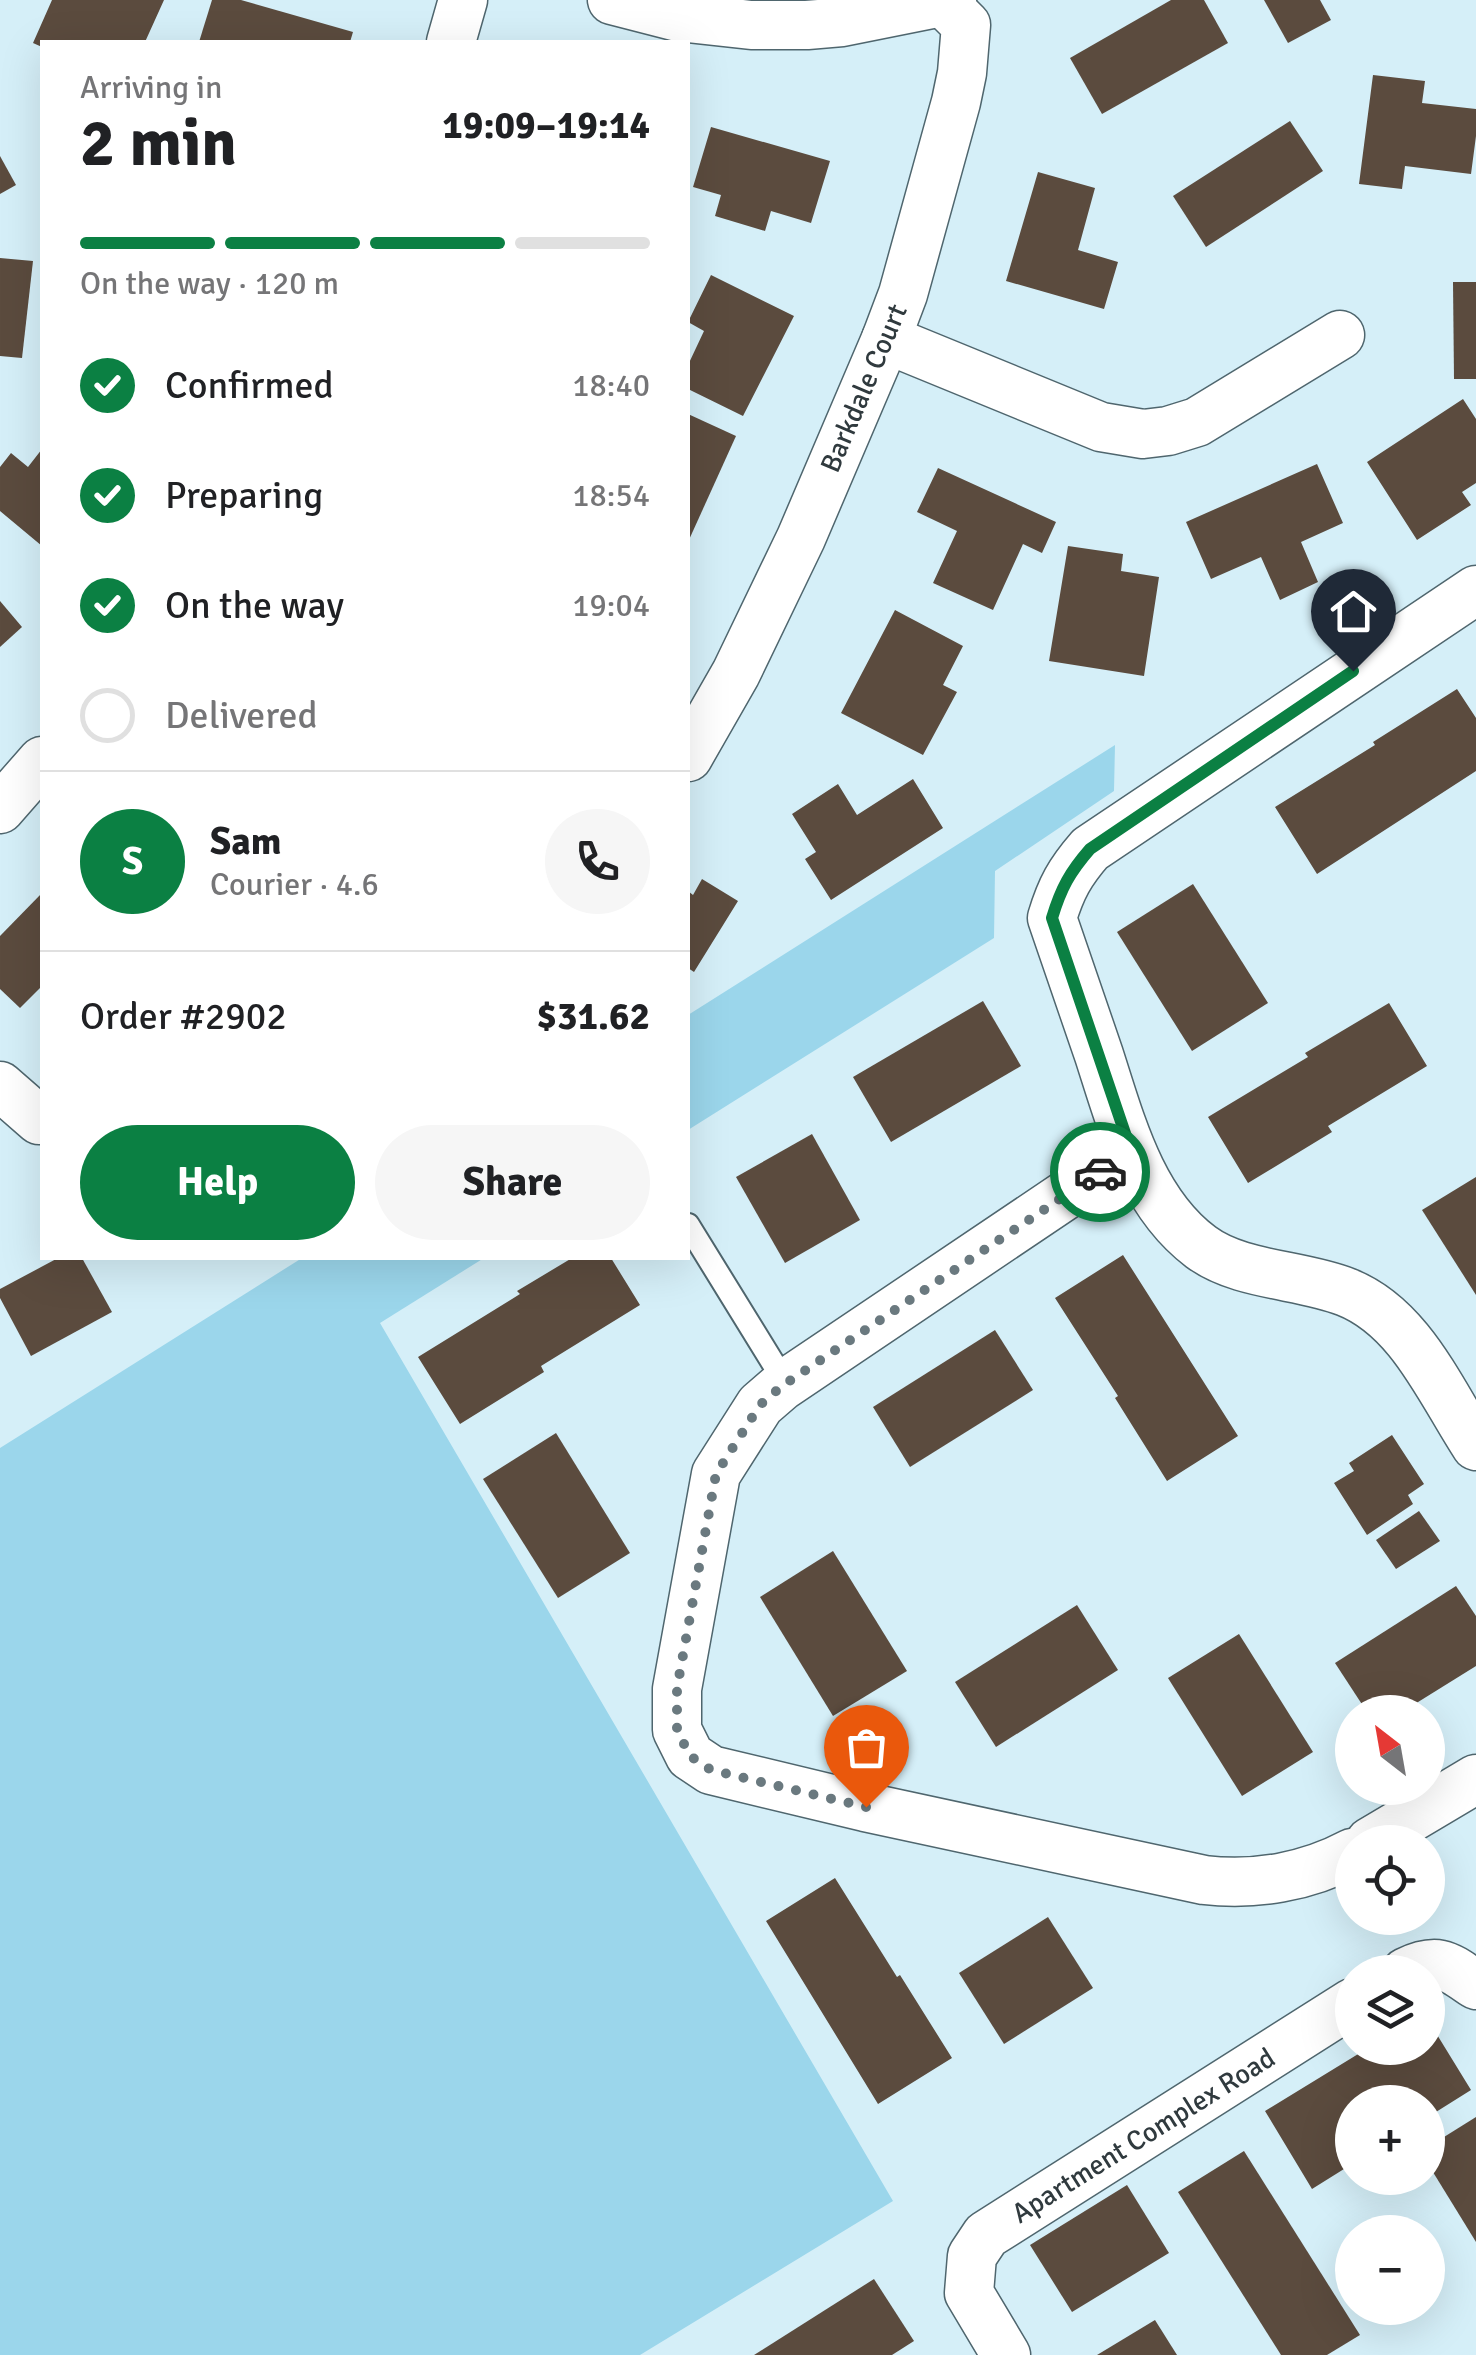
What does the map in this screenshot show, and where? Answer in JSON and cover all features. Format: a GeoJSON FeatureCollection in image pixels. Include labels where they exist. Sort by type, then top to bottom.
{"type":"FeatureCollection","features":[{"type":"Feature","properties":{"kind":"street"},"geometry":{"type":"LineString","coordinates":[[452,40],[463,0]]}},
{"type":"Feature","properties":{"kind":"street"},"geometry":{"type":"LineString","coordinates":[[612,0],[678,17],[750,25],[842,22],[948,1]]}},
{"type":"Feature","properties":{"kind":"street","name":"Barkdale Court"},"geometry":{"type":"LineString","coordinates":[[690,754],[736,673],[785,572],[903,294],[962,73],[966,24],[948,1]]}},
{"type":"Feature","properties":{"kind":"street"},"geometry":{"type":"LineString","coordinates":[[886,339],[1101,427],[1143,434],[1196,422],[1340,334]]}},
{"type":"Feature","properties":{"kind":"street"},"geometry":{"type":"LineString","coordinates":[[1474,1440],[1406,1335],[1383,1312],[1346,1292],[1224,1260],[1201,1247],[1172,1219],[1131,1151],[1052,918],[1073,868],[1090,849],[1476,590]]}},
{"type":"Feature","properties":{"kind":"street"},"geometry":{"type":"LineString","coordinates":[[0,809],[40,763]]}},
{"type":"Feature","properties":{"kind":"street"},"geometry":{"type":"LineString","coordinates":[[0,1086],[39,1120]]}},
{"type":"Feature","properties":{"kind":"street"},"geometry":{"type":"LineString","coordinates":[[1131,1151],[760,1405],[716,1474],[677,1688],[677,1730],[690,1756],[711,1770],[1204,1880],[1275,1880],[1335,1862]]}},
{"type":"Feature","properties":{"kind":"street"},"geometry":{"type":"LineString","coordinates":[[1399,1825],[1476,1779]]}},
{"type":"Feature","properties":{"kind":"street"},"geometry":{"type":"LineString","coordinates":[[1445,1964],[1476,1985]]}},
{"type":"Feature","properties":{"kind":"street","name":"Apartment Complex Road"},"geometry":{"type":"LineString","coordinates":[[1006,2355],[969,2293],[972,2256],[986,2235],[1335,2014]]}},
{"type":"Feature","properties":{"kind":"lane"},"geometry":{"type":"LineString","coordinates":[[690,1228],[786,1384]]}},
{"type":"Feature","properties":{"kind":"shaded area"},"geometry":{"type":"Polygon","coordinates":[[[1115,745],[1114,791],[995,871],[994,938],[690,1129],[690,1014],[1115,745]]]}},
{"type":"Feature","properties":{"kind":"shaded area"},"geometry":{"type":"Polygon","coordinates":[[[299,1260],[481,1260],[380,1323],[893,2201],[640,2355],[0,2355],[0,1448],[299,1260]]]}},
{"type":"Feature","properties":{"kind":"building"},"geometry":{"type":"Polygon","coordinates":[[[52,0],[164,0],[146,40],[40,40],[40,46],[33,43],[52,0]]]}},
{"type":"Feature","properties":{"kind":"building"},"geometry":{"type":"Polygon","coordinates":[[[212,0],[241,0],[353,32],[351,40],[200,40],[212,0]]]}},
{"type":"Feature","properties":{"kind":"building"},"geometry":{"type":"Polygon","coordinates":[[[1171,0],[1204,0],[1228,43],[1102,114],[1070,58],[1171,0]]]}},
{"type":"Feature","properties":{"kind":"building"},"geometry":{"type":"Polygon","coordinates":[[[1264,0],[1320,0],[1331,20],[1288,43],[1264,0]]]}},
{"type":"Feature","properties":{"kind":"building"},"geometry":{"type":"Polygon","coordinates":[[[1373,75],[1425,81],[1422,103],[1476,109],[1471,174],[1405,166],[1402,189],[1359,184],[1373,75]]]}},
{"type":"Feature","properties":{"kind":"building"},"geometry":{"type":"Polygon","coordinates":[[[1290,121],[1323,171],[1206,247],[1173,196],[1290,121]]]}},
{"type":"Feature","properties":{"kind":"building"},"geometry":{"type":"Polygon","coordinates":[[[711,127],[830,161],[811,223],[771,211],[765,231],[715,216],[721,195],[693,187],[711,127]]]}},
{"type":"Feature","properties":{"kind":"building"},"geometry":{"type":"Polygon","coordinates":[[[0,156],[16,185],[0,194],[0,156]]]}},
{"type":"Feature","properties":{"kind":"building"},"geometry":{"type":"Polygon","coordinates":[[[1038,172],[1095,188],[1078,250],[1118,262],[1104,309],[1006,281],[1038,172]]]}},
{"type":"Feature","properties":{"kind":"building"},"geometry":{"type":"Polygon","coordinates":[[[0,258],[33,261],[22,358],[0,356],[0,258]]]}},
{"type":"Feature","properties":{"kind":"building"},"geometry":{"type":"Polygon","coordinates":[[[711,275],[794,316],[743,416],[690,390],[690,361],[704,331],[690,323],[711,275]]]}},
{"type":"Feature","properties":{"kind":"building"},"geometry":{"type":"Polygon","coordinates":[[[1453,282],[1476,282],[1476,379],[1454,379],[1453,282]]]}},
{"type":"Feature","properties":{"kind":"building"},"geometry":{"type":"Polygon","coordinates":[[[1463,399],[1476,419],[1476,483],[1462,492],[1471,505],[1417,540],[1367,462],[1463,399]]]}},
{"type":"Feature","properties":{"kind":"building"},"geometry":{"type":"Polygon","coordinates":[[[690,415],[736,436],[690,538],[690,415]]]}},
{"type":"Feature","properties":{"kind":"building"},"geometry":{"type":"Polygon","coordinates":[[[40,452],[40,544],[0,511],[0,467],[11,453],[28,467],[40,452]]]}},
{"type":"Feature","properties":{"kind":"building"},"geometry":{"type":"Polygon","coordinates":[[[1317,464],[1343,523],[1301,542],[1318,582],[1280,600],[1261,557],[1211,579],[1186,522],[1317,464]]]}},
{"type":"Feature","properties":{"kind":"building"},"geometry":{"type":"Polygon","coordinates":[[[938,468],[1056,522],[1042,553],[1023,544],[993,610],[933,583],[957,531],[917,512],[938,468]]]}},
{"type":"Feature","properties":{"kind":"building"},"geometry":{"type":"Polygon","coordinates":[[[1068,546],[1123,554],[1121,571],[1159,577],[1144,676],[1049,661],[1068,546]]]}},
{"type":"Feature","properties":{"kind":"building"},"geometry":{"type":"Polygon","coordinates":[[[0,601],[22,627],[0,647],[0,601]]]}},
{"type":"Feature","properties":{"kind":"building"},"geometry":{"type":"Polygon","coordinates":[[[895,610],[963,646],[943,685],[957,692],[923,755],[841,713],[895,610]]]}},
{"type":"Feature","properties":{"kind":"building"},"geometry":{"type":"Polygon","coordinates":[[[1457,689],[1476,718],[1476,771],[1317,874],[1275,807],[1457,689]]]}},
{"type":"Feature","properties":{"kind":"building"},"geometry":{"type":"Polygon","coordinates":[[[913,779],[943,828],[831,900],[805,859],[816,852],[792,814],[838,784],[857,815],[913,779]]]}},
{"type":"Feature","properties":{"kind":"building"},"geometry":{"type":"Polygon","coordinates":[[[702,879],[738,901],[694,972],[690,969],[690,893],[693,895],[702,879]]]}},
{"type":"Feature","properties":{"kind":"building"},"geometry":{"type":"Polygon","coordinates":[[[1193,884],[1268,1003],[1192,1051],[1117,932],[1193,884]]]}},
{"type":"Feature","properties":{"kind":"building"},"geometry":{"type":"Polygon","coordinates":[[[40,895],[40,988],[20,1008],[0,989],[0,936],[40,895]]]}},
{"type":"Feature","properties":{"kind":"building"},"geometry":{"type":"Polygon","coordinates":[[[983,1001],[1021,1066],[891,1142],[853,1077],[983,1001]]]}},
{"type":"Feature","properties":{"kind":"building"},"geometry":{"type":"Polygon","coordinates":[[[1389,1003],[1427,1066],[1328,1126],[1332,1132],[1248,1183],[1208,1117],[1389,1003]]]}},
{"type":"Feature","properties":{"kind":"building"},"geometry":{"type":"Polygon","coordinates":[[[812,1134],[860,1220],[785,1263],[736,1177],[812,1134]]]}},
{"type":"Feature","properties":{"kind":"building"},"geometry":{"type":"Polygon","coordinates":[[[1476,1177],[1476,1295],[1422,1210],[1476,1177]]]}},
{"type":"Feature","properties":{"kind":"building"},"geometry":{"type":"Polygon","coordinates":[[[1123,1255],[1238,1436],[1167,1481],[1055,1298],[1123,1255]]]}},
{"type":"Feature","properties":{"kind":"building"},"geometry":{"type":"Polygon","coordinates":[[[54,1260],[83,1260],[112,1312],[31,1356],[0,1298],[0,1289],[54,1260]]]}},
{"type":"Feature","properties":{"kind":"building"},"geometry":{"type":"Polygon","coordinates":[[[569,1260],[612,1260],[640,1305],[541,1366],[544,1372],[460,1424],[418,1357],[520,1294],[517,1291],[569,1260]]]}},
{"type":"Feature","properties":{"kind":"building"},"geometry":{"type":"Polygon","coordinates":[[[995,1330],[1033,1390],[910,1467],[873,1407],[995,1330]]]}},
{"type":"Feature","properties":{"kind":"building"},"geometry":{"type":"Polygon","coordinates":[[[556,1433],[630,1553],[558,1598],[483,1479],[556,1433]]]}},
{"type":"Feature","properties":{"kind":"building"},"geometry":{"type":"Polygon","coordinates":[[[1392,1435],[1424,1484],[1408,1495],[1413,1504],[1367,1535],[1334,1483],[1354,1471],[1349,1463],[1392,1435]]]}},
{"type":"Feature","properties":{"kind":"building"},"geometry":{"type":"Polygon","coordinates":[[[1419,1511],[1440,1541],[1396,1569],[1376,1540],[1419,1511]]]}},
{"type":"Feature","properties":{"kind":"building"},"geometry":{"type":"Polygon","coordinates":[[[833,1551],[907,1671],[833,1716],[760,1597],[833,1551]]]}},
{"type":"Feature","properties":{"kind":"building"},"geometry":{"type":"Polygon","coordinates":[[[1456,1586],[1476,1616],[1476,1666],[1429,1695],[1356,1695],[1335,1663],[1456,1586]]]}},
{"type":"Feature","properties":{"kind":"building"},"geometry":{"type":"Polygon","coordinates":[[[1077,1605],[1118,1670],[996,1747],[955,1682],[1077,1605]]]}},
{"type":"Feature","properties":{"kind":"building"},"geometry":{"type":"Polygon","coordinates":[[[1239,1634],[1313,1752],[1242,1796],[1168,1678],[1239,1634]]]}},
{"type":"Feature","properties":{"kind":"building"},"geometry":{"type":"Polygon","coordinates":[[[835,1878],[952,2058],[878,2104],[766,1921],[835,1878]]]}},
{"type":"Feature","properties":{"kind":"building"},"geometry":{"type":"Polygon","coordinates":[[[1048,1917],[1093,1988],[1004,2044],[959,1973],[1048,1917]]]}},
{"type":"Feature","properties":{"kind":"building"},"geometry":{"type":"Polygon","coordinates":[[[1445,2048],[1471,2090],[1445,2106],[1445,2085],[1335,2085],[1335,2175],[1312,2189],[1265,2111],[1340,2065],[1445,2065],[1445,2048]]]}},
{"type":"Feature","properties":{"kind":"building"},"geometry":{"type":"Polygon","coordinates":[[[1476,2117],[1476,2242],[1445,2192],[1445,2136],[1476,2117]]]}},
{"type":"Feature","properties":{"kind":"building"},"geometry":{"type":"Polygon","coordinates":[[[1244,2151],[1335,2295],[1335,2325],[1354,2325],[1360,2335],[1327,2355],[1281,2355],[1178,2192],[1244,2151]]]}},
{"type":"Feature","properties":{"kind":"building"},"geometry":{"type":"Polygon","coordinates":[[[1127,2185],[1169,2253],[1072,2312],[1030,2245],[1127,2185]]]}},
{"type":"Feature","properties":{"kind":"building"},"geometry":{"type":"Polygon","coordinates":[[[874,2279],[914,2341],[892,2355],[754,2355],[874,2279]]]}},
{"type":"Feature","properties":{"kind":"building"},"geometry":{"type":"Polygon","coordinates":[[[1155,2320],[1177,2355],[1097,2355],[1155,2320]]]}},
{"type":"Feature","properties":{"kind":"way so far"},"geometry":{"type":"LineString","coordinates":[[866,1807],[711,1770],[690,1756],[677,1730],[677,1688],[716,1474],[760,1405],[782,1386],[1100,1172]]}},
{"type":"Feature","properties":{"kind":"route"},"geometry":{"type":"LineString","coordinates":[[1100,1172],[1131,1151],[1052,918],[1060,893],[1073,868],[1090,849],[1353,671]]}}]}
